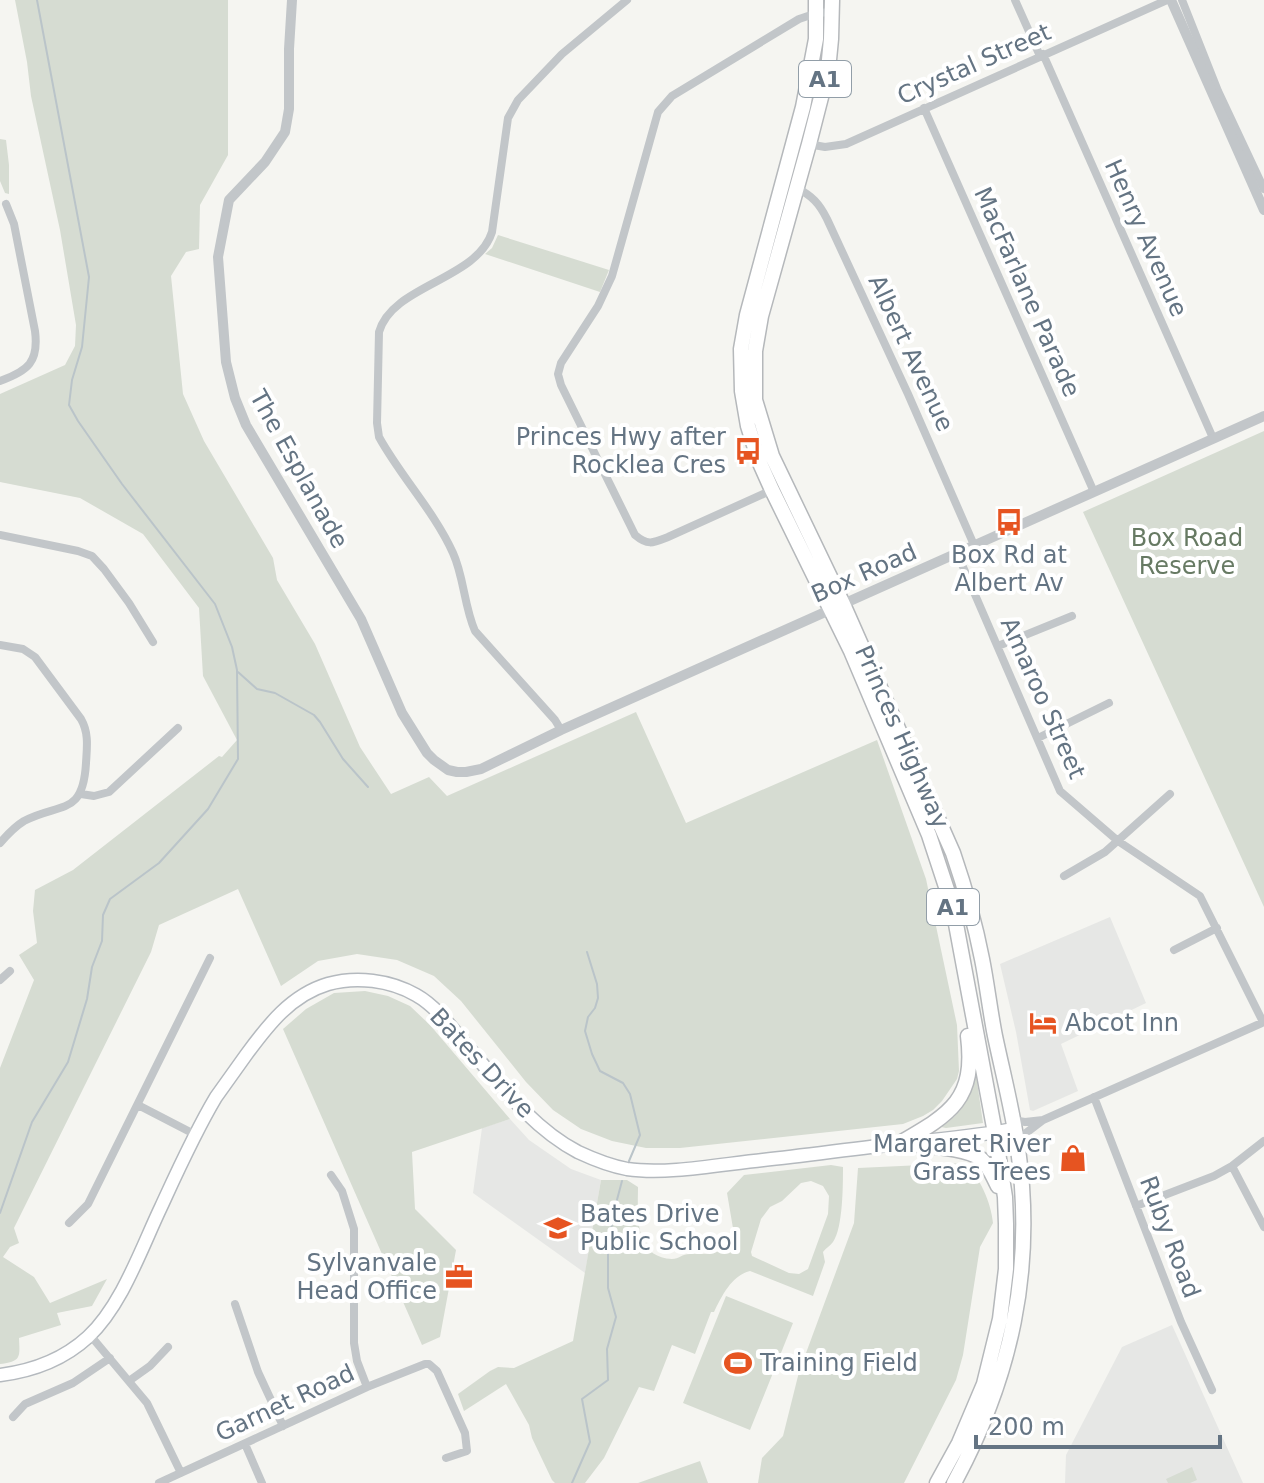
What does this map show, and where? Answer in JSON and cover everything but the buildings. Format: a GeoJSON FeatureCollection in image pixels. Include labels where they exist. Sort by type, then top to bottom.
{"type":"FeatureCollection","features":[{"type":"Feature","properties":{"kind":"highway","name":"Princes Highway"},"geometry":{"type":"LineString","coordinates":[[824,6],[811,72],[747,315],[741,349],[742,391],[748,426],[759,461],[837,607],[857,666],[929,835],[953,908],[995,1133],[1005,1197],[1006,1269],[995,1343],[976,1405],[937,1483]]}},
{"type":"Feature","properties":{"kind":"highway","name":"Princes Highway"},"geometry":{"type":"LineString","coordinates":[[824,6],[828,70],[761,316],[755,351],[755,400],[772,456],[837,607],[929,796],[965,889],[982,959],[1018,1145],[1024,1233],[1011,1338],[979,1435],[954,1483]]}},
{"type":"Feature","properties":{"kind":"highway"},"geometry":{"type":"LineString","coordinates":[[900,1143],[940,1119],[960,1098],[969,1069],[967,1030],[972,1013]]}},
{"type":"Feature","properties":{"kind":"highway"},"geometry":{"type":"LineString","coordinates":[[900,1143],[974,1154],[987,1166],[1005,1197]]}},
{"type":"Feature","properties":{"kind":"main road","name":"Bates Drive"},"geometry":{"type":"LineString","coordinates":[[0,1375],[62,1356],[90,1335],[115,1301],[216,1097],[259,1036],[279,1014],[291,1003],[330,983],[356,979],[397,986],[417,995],[438,1012],[513,1098],[560,1142],[582,1154],[626,1169],[686,1168],[845,1151],[995,1133],[1013,1124]]}},
{"type":"Feature","properties":{"kind":"street","name":"The Esplanade"},"geometry":{"type":"LineString","coordinates":[[292,0],[289,109],[285,132],[265,162],[229,200],[218,257],[228,372],[246,425],[361,619],[402,713],[427,753],[448,770],[466,772],[481,769]]}},
{"type":"Feature","properties":{"kind":"street"},"geometry":{"type":"LineString","coordinates":[[561,730],[475,631],[469,618],[455,557],[379,437],[379,332],[394,309],[472,259],[485,247],[492,232],[508,118],[518,100],[562,54],[627,0]]}},
{"type":"Feature","properties":{"kind":"street","name":"Henry Avenue"},"geometry":{"type":"LineString","coordinates":[[1015,0],[1213,438]]}},
{"type":"Feature","properties":{"kind":"street"},"geometry":{"type":"LineString","coordinates":[[1169,0],[1264,210]]}},
{"type":"Feature","properties":{"kind":"street","name":"Crystal Street"},"geometry":{"type":"LineString","coordinates":[[794,140],[825,147],[846,144],[1169,0]]}},
{"type":"Feature","properties":{"kind":"street"},"geometry":{"type":"LineString","coordinates":[[1182,0],[1218,91],[1264,189]]}},
{"type":"Feature","properties":{"kind":"street"},"geometry":{"type":"LineString","coordinates":[[772,490],[668,537],[653,543],[643,542],[635,535],[558,374],[561,363],[607,290],[658,112],[672,96],[824,6]]}},
{"type":"Feature","properties":{"kind":"street","name":"MacFarlane Parade"},"geometry":{"type":"LineString","coordinates":[[924,108],[1094,492]]}},
{"type":"Feature","properties":{"kind":"street","name":"Albert Avenue"},"geometry":{"type":"LineString","coordinates":[[797,188],[819,204],[827,219],[974,545]]}},
{"type":"Feature","properties":{"kind":"street"},"geometry":{"type":"LineString","coordinates":[[0,381],[25,370],[33,359],[36,346],[14,224],[6,204]]}},
{"type":"Feature","properties":{"kind":"street","name":"Box Road"},"geometry":{"type":"LineString","coordinates":[[481,769],[561,730],[1264,416]]}},
{"type":"Feature","properties":{"kind":"street"},"geometry":{"type":"LineString","coordinates":[[0,535],[92,556],[129,603],[153,642]]}},
{"type":"Feature","properties":{"kind":"street","name":"Amaroo Street"},"geometry":{"type":"LineString","coordinates":[[957,553],[1060,791],[1118,841],[1200,896],[1264,1022]]}},
{"type":"Feature","properties":{"kind":"street"},"geometry":{"type":"LineString","coordinates":[[998,646],[1072,616]]}},
{"type":"Feature","properties":{"kind":"street"},"geometry":{"type":"LineString","coordinates":[[0,645],[23,649],[35,657],[85,725],[88,742],[81,794],[67,806],[20,824],[0,843]]}},
{"type":"Feature","properties":{"kind":"street"},"geometry":{"type":"LineString","coordinates":[[1038,738],[1109,703]]}},
{"type":"Feature","properties":{"kind":"street"},"geometry":{"type":"LineString","coordinates":[[81,794],[94,796],[109,792],[178,728]]}},
{"type":"Feature","properties":{"kind":"street"},"geometry":{"type":"LineString","coordinates":[[1064,876],[1105,852],[1170,794]]}},
{"type":"Feature","properties":{"kind":"street"},"geometry":{"type":"LineString","coordinates":[[1174,950],[1217,928]]}},
{"type":"Feature","properties":{"kind":"street"},"geometry":{"type":"LineString","coordinates":[[69,1223],[88,1204],[210,958]]}},
{"type":"Feature","properties":{"kind":"street"},"geometry":{"type":"LineString","coordinates":[[0,980],[10,971]]}},
{"type":"Feature","properties":{"kind":"street"},"geometry":{"type":"LineString","coordinates":[[1018,1145],[1026,1133],[1043,1120],[1264,1022]]}},
{"type":"Feature","properties":{"kind":"street","name":"Ruby Road"},"geometry":{"type":"LineString","coordinates":[[1094,1097],[1181,1322],[1212,1390]]}},
{"type":"Feature","properties":{"kind":"street"},"geometry":{"type":"LineString","coordinates":[[138,1105],[196,1135]]}},
{"type":"Feature","properties":{"kind":"street"},"geometry":{"type":"LineString","coordinates":[[1013,1124],[1043,1120]]}},
{"type":"Feature","properties":{"kind":"street"},"geometry":{"type":"LineString","coordinates":[[1136,1206],[1214,1176],[1264,1141]]}},
{"type":"Feature","properties":{"kind":"street"},"geometry":{"type":"LineString","coordinates":[[1232,1166],[1264,1227]]}},
{"type":"Feature","properties":{"kind":"street"},"geometry":{"type":"LineString","coordinates":[[331,1175],[342,1191],[354,1229],[354,1343],[367,1387]]}},
{"type":"Feature","properties":{"kind":"street"},"geometry":{"type":"LineString","coordinates":[[235,1304],[258,1372],[283,1426]]}},
{"type":"Feature","properties":{"kind":"street"},"geometry":{"type":"LineString","coordinates":[[90,1335],[150,1408],[181,1473]]}},
{"type":"Feature","properties":{"kind":"street"},"geometry":{"type":"LineString","coordinates":[[129,1381],[150,1366],[168,1347]]}},
{"type":"Feature","properties":{"kind":"street"},"geometry":{"type":"LineString","coordinates":[[13,1417],[25,1404],[73,1383],[110,1358]]}},
{"type":"Feature","properties":{"kind":"street","name":"Garnet Road"},"geometry":{"type":"LineString","coordinates":[[159,1483],[367,1387],[419,1365],[429,1364],[440,1376],[465,1433],[467,1451],[446,1458]]}},
{"type":"Feature","properties":{"kind":"street"},"geometry":{"type":"LineString","coordinates":[[245,1444],[262,1483]]}},
{"type":"Feature","properties":{"kind":"shaded area"},"geometry":{"type":"Polygon","coordinates":[[[1110,917],[1146,1003],[1061,1044],[1078,1091],[1030,1110],[1000,964],[1110,917]]]}},
{"type":"Feature","properties":{"kind":"shaded area","name":"Bates Drive Public School"},"geometry":{"type":"Polygon","coordinates":[[[510,1119],[529,1140],[571,1169],[601,1180],[585,1273],[473,1193],[482,1128],[510,1119]]]}},
{"type":"Feature","properties":{"kind":"shaded area"},"geometry":{"type":"Polygon","coordinates":[[[1172,1325],[1243,1483],[1065,1483],[1066,1455],[1122,1347],[1172,1325]]]}},
{"type":"Feature","properties":{"kind":"green space"},"geometry":{"type":"Polygon","coordinates":[[[15,0],[228,0],[228,155],[200,205],[199,249],[186,252],[171,276],[183,394],[204,441],[273,558],[277,580],[315,644],[360,747],[391,794],[429,777],[447,796],[636,712],[686,823],[877,740],[926,879],[957,1025],[957,1079],[933,1110],[903,1124],[680,1148],[646,1148],[612,1141],[581,1129],[553,1110],[526,1082],[461,1001],[434,976],[397,960],[357,954],[318,961],[281,986],[238,889],[159,925],[151,952],[14,1228],[19,1243],[10,1247],[3,1257],[34,1277],[50,1303],[107,1279],[92,1306],[57,1313],[61,1325],[19,1338],[16,1360],[0,1364],[0,1068],[34,980],[19,955],[37,943],[33,911],[35,890],[73,870],[219,756],[222,757],[237,740],[203,676],[199,608],[143,534],[80,498],[0,482],[0,394],[65,365],[75,346],[76,325],[15,0]]]}},
{"type":"Feature","properties":{"kind":"green space"},"geometry":{"type":"Polygon","coordinates":[[[0,139],[6,140],[9,194],[5,193],[0,181],[0,139]]]}},
{"type":"Feature","properties":{"kind":"green space"},"geometry":{"type":"Polygon","coordinates":[[[498,235],[609,270],[600,292],[485,254],[498,235]]]}},
{"type":"Feature","properties":{"kind":"green space","name":"Box Road Reserve"},"geometry":{"type":"Polygon","coordinates":[[[1264,431],[1264,907],[1083,512],[1264,431]]]}},
{"type":"Feature","properties":{"kind":"green space"},"geometry":{"type":"Polygon","coordinates":[[[365,991],[388,996],[410,1006],[510,1119],[412,1152],[415,1209],[456,1250],[440,1337],[422,1345],[283,1029],[306,1009],[334,993],[365,991]]]}},
{"type":"Feature","properties":{"kind":"green space"},"geometry":{"type":"Polygon","coordinates":[[[976,1075],[983,1123],[941,1127],[964,1105],[976,1075]]]}},
{"type":"Feature","properties":{"kind":"green space"},"geometry":{"type":"Polygon","coordinates":[[[965,1163],[984,1191],[993,1223],[980,1247],[963,1355],[956,1380],[904,1483],[758,1483],[762,1458],[783,1436],[799,1372],[854,1223],[858,1168],[965,1163]]]}},
{"type":"Feature","properties":{"kind":"green space"},"geometry":{"type":"Polygon","coordinates":[[[831,1165],[843,1167],[839,1227],[833,1242],[823,1252],[825,1262],[813,1296],[750,1271],[737,1277],[714,1312],[711,1312],[695,1354],[672,1345],[654,1391],[639,1387],[604,1458],[585,1483],[555,1483],[552,1480],[529,1425],[506,1384],[464,1411],[458,1394],[490,1371],[498,1367],[514,1368],[573,1341],[601,1180],[627,1180],[638,1187],[638,1221],[644,1242],[650,1251],[672,1259],[687,1254],[717,1252],[732,1244],[734,1234],[727,1193],[744,1175],[831,1165]],[[811,1181],[801,1183],[782,1201],[770,1207],[761,1219],[752,1256],[789,1273],[799,1274],[808,1269],[828,1214],[829,1196],[823,1186],[811,1181]]]}},
{"type":"Feature","properties":{"kind":"green space","name":"Training Field"},"geometry":{"type":"Polygon","coordinates":[[[726,1296],[793,1323],[750,1430],[683,1403],[726,1296]]]}},
{"type":"Feature","properties":{"kind":"green space"},"geometry":{"type":"Polygon","coordinates":[[[700,1461],[708,1483],[638,1483],[700,1461]]]}},
{"type":"Feature","properties":{"kind":"green space"},"geometry":{"type":"Polygon","coordinates":[[[1192,1467],[1197,1480],[1168,1483],[1166,1479],[1192,1467]]]}},
{"type":"Feature","properties":{"kind":"waterway"},"geometry":{"type":"LineString","coordinates":[[0,1213],[32,1122],[68,1062],[87,999],[92,967],[102,941],[103,915],[110,899],[159,863],[208,809],[238,759],[237,670],[232,647],[215,604],[122,484],[69,405],[72,380],[82,347],[89,277],[37,0]]}},
{"type":"Feature","properties":{"kind":"waterway"},"geometry":{"type":"LineString","coordinates":[[238,672],[257,689],[275,693],[314,715],[343,759],[368,787]]}},
{"type":"Feature","properties":{"kind":"waterway"},"geometry":{"type":"LineString","coordinates":[[587,952],[598,998],[585,1031],[600,1071],[623,1083],[630,1094],[640,1135],[629,1161]]}},
{"type":"Feature","properties":{"kind":"waterway"},"geometry":{"type":"LineString","coordinates":[[572,1483],[590,1442],[582,1399],[608,1380],[607,1349],[616,1317],[608,1288],[608,1248],[622,1181]]}},
{"type":"Feature","properties":{"kind":"place","name":"Princes Hwy after Rocklea Cres"},"geometry":{"type":"Point","coordinates":[748,451]}},
{"type":"Feature","properties":{"kind":"place","name":"Box Rd at Albert Av"},"geometry":{"type":"Point","coordinates":[1009,522]}},
{"type":"Feature","properties":{"kind":"place","name":"Abcot Inn"},"geometry":{"type":"Point","coordinates":[1043,1023]}},
{"type":"Feature","properties":{"kind":"place","name":"Margaret River Grass Trees"},"geometry":{"type":"Point","coordinates":[1073,1158]}},
{"type":"Feature","properties":{"kind":"place","name":"Bates Drive Public School"},"geometry":{"type":"Point","coordinates":[558,1228]}},
{"type":"Feature","properties":{"kind":"place","name":"Sylvanvale Head Office"},"geometry":{"type":"Point","coordinates":[459,1277]}},
{"type":"Feature","properties":{"kind":"place","name":"Training Field"},"geometry":{"type":"Point","coordinates":[738,1363]}}]}
